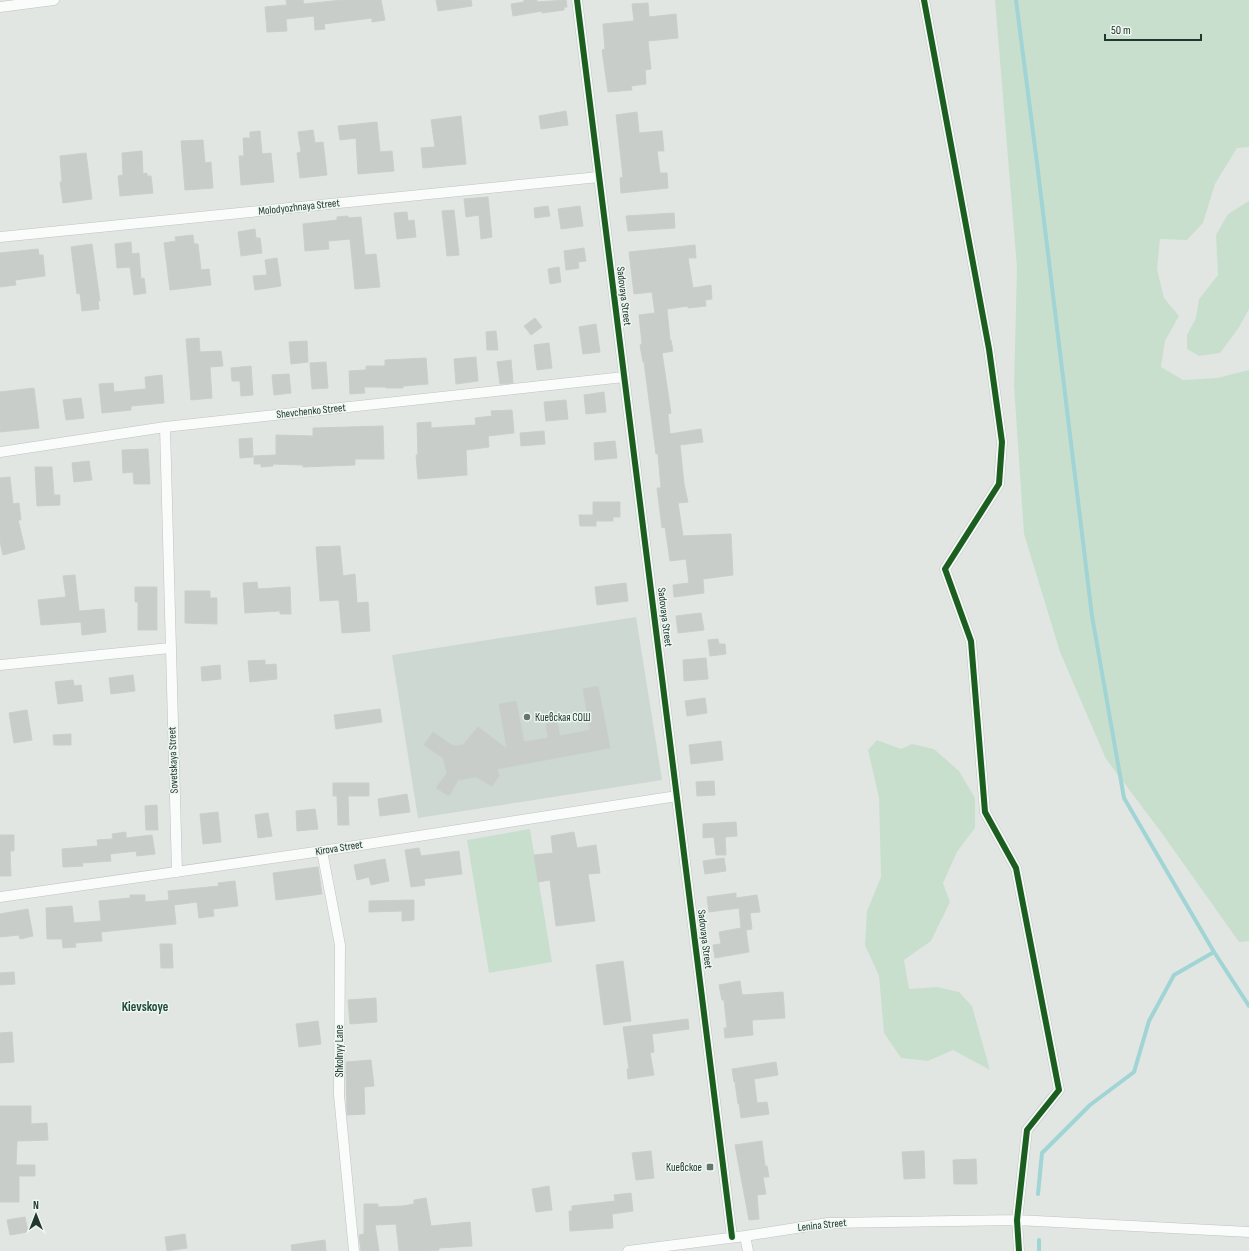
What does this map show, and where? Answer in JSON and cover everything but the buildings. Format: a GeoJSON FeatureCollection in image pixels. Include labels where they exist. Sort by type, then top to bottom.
{"type":"FeatureCollection","features":[{"type":"Feature","properties":{"kind":"street"},"geometry":{"type":"LineString","coordinates":[[0,7],[54,0]]}},
{"type":"Feature","properties":{"kind":"street","name":"Sadovaya Street"},"geometry":{"type":"LineString","coordinates":[[577,0],[732,1237]]}},
{"type":"Feature","properties":{"kind":"street"},"geometry":{"type":"LineString","coordinates":[[924,0],[989,349],[1002,442],[999,484],[945,569],[970,641],[985,812],[1016,868],[1058,1090],[1027,1130],[1017,1220],[1019,1251]]}},
{"type":"Feature","properties":{"kind":"street","name":"Molodyozhnaya Street"},"geometry":{"type":"LineString","coordinates":[[0,237],[599,177]]}},
{"type":"Feature","properties":{"kind":"street","name":"Shevchenko Street"},"geometry":{"type":"LineString","coordinates":[[0,452],[165,427],[624,376]]}},
{"type":"Feature","properties":{"kind":"street","name":"Sovetskaya Street"},"geometry":{"type":"LineString","coordinates":[[165,427],[176,872]]}},
{"type":"Feature","properties":{"kind":"street"},"geometry":{"type":"LineString","coordinates":[[0,665],[170,648]]}},
{"type":"Feature","properties":{"kind":"street","name":"Kirova Street"},"geometry":{"type":"LineString","coordinates":[[0,897],[322,851],[677,796]]}},
{"type":"Feature","properties":{"kind":"street","name":"Shkolnyy Lane"},"geometry":{"type":"LineString","coordinates":[[322,851],[340,945],[339,1095],[354,1251]]}},
{"type":"Feature","properties":{"kind":"street","name":"Lenina Street"},"geometry":{"type":"LineString","coordinates":[[628,1251],[744,1236],[828,1223],[1017,1220],[1249,1232]]}},
{"type":"Feature","properties":{"kind":"street"},"geometry":{"type":"LineString","coordinates":[[744,1236],[748,1251]]}},
{"type":"Feature","properties":{"kind":"shaded area","name":"Киевская СОШ"},"geometry":{"type":"Polygon","coordinates":[[[636,617],[662,780],[418,818],[392,655],[636,617]]]}},
{"type":"Feature","properties":{"kind":"green space"},"geometry":{"type":"Polygon","coordinates":[[[995,0],[1249,0],[1249,147],[1237,148],[1215,184],[1203,223],[1187,240],[1160,239],[1157,269],[1164,298],[1179,316],[1165,341],[1161,367],[1183,380],[1217,378],[1249,370],[1249,941],[1239,942],[1161,832],[1106,759],[1060,652],[1024,534],[1014,386],[1017,268],[995,0]]]}},
{"type":"Feature","properties":{"kind":"green space"},"geometry":{"type":"Polygon","coordinates":[[[1249,201],[1249,309],[1238,329],[1220,353],[1199,356],[1187,349],[1187,335],[1196,318],[1199,299],[1218,275],[1216,235],[1228,214],[1249,201]]]}},
{"type":"Feature","properties":{"kind":"green space"},"geometry":{"type":"Polygon","coordinates":[[[877,740],[901,749],[912,744],[934,749],[959,771],[975,798],[975,828],[957,852],[943,883],[950,902],[931,941],[904,960],[909,989],[937,987],[959,992],[972,1006],[990,1070],[953,1050],[928,1061],[901,1058],[884,1033],[879,976],[865,945],[867,911],[881,877],[879,798],[868,750],[877,740]]]}},
{"type":"Feature","properties":{"kind":"green space"},"geometry":{"type":"Polygon","coordinates":[[[530,829],[552,962],[489,973],[467,840],[530,829]]]}},
{"type":"Feature","properties":{"kind":"waterway"},"geometry":{"type":"LineString","coordinates":[[1016,0],[1092,616],[1124,798],[1214,952]]}},
{"type":"Feature","properties":{"kind":"waterway"},"geometry":{"type":"LineString","coordinates":[[1038,1194],[1042,1153],[1090,1105],[1134,1072],[1149,1021],[1174,975],[1214,952],[1249,1006]]}},
{"type":"Feature","properties":{"kind":"waterway"},"geometry":{"type":"LineString","coordinates":[[1039,1240],[1039,1251]]}},
{"type":"Feature","properties":{"kind":"cycle path"},"geometry":{"type":"LineString","coordinates":[[577,0],[732,1237]]}},
{"type":"Feature","properties":{"kind":"cycle path"},"geometry":{"type":"LineString","coordinates":[[924,0],[989,349],[1002,442],[999,484],[945,569],[971,641],[985,812],[1016,868],[1059,1090],[1027,1130],[1017,1220],[1019,1251]]}},
{"type":"Feature","properties":{"kind":"place","name":"Киевская СОШ"},"geometry":{"type":"Point","coordinates":[527,717]}},
{"type":"Feature","properties":{"kind":"place","name":"Киевское"},"geometry":{"type":"Point","coordinates":[710,1167]}},
{"type":"Feature","properties":{"kind":"district","name":"Kievskoye"},"geometry":{"type":"Point","coordinates":[145,1007]}}]}
